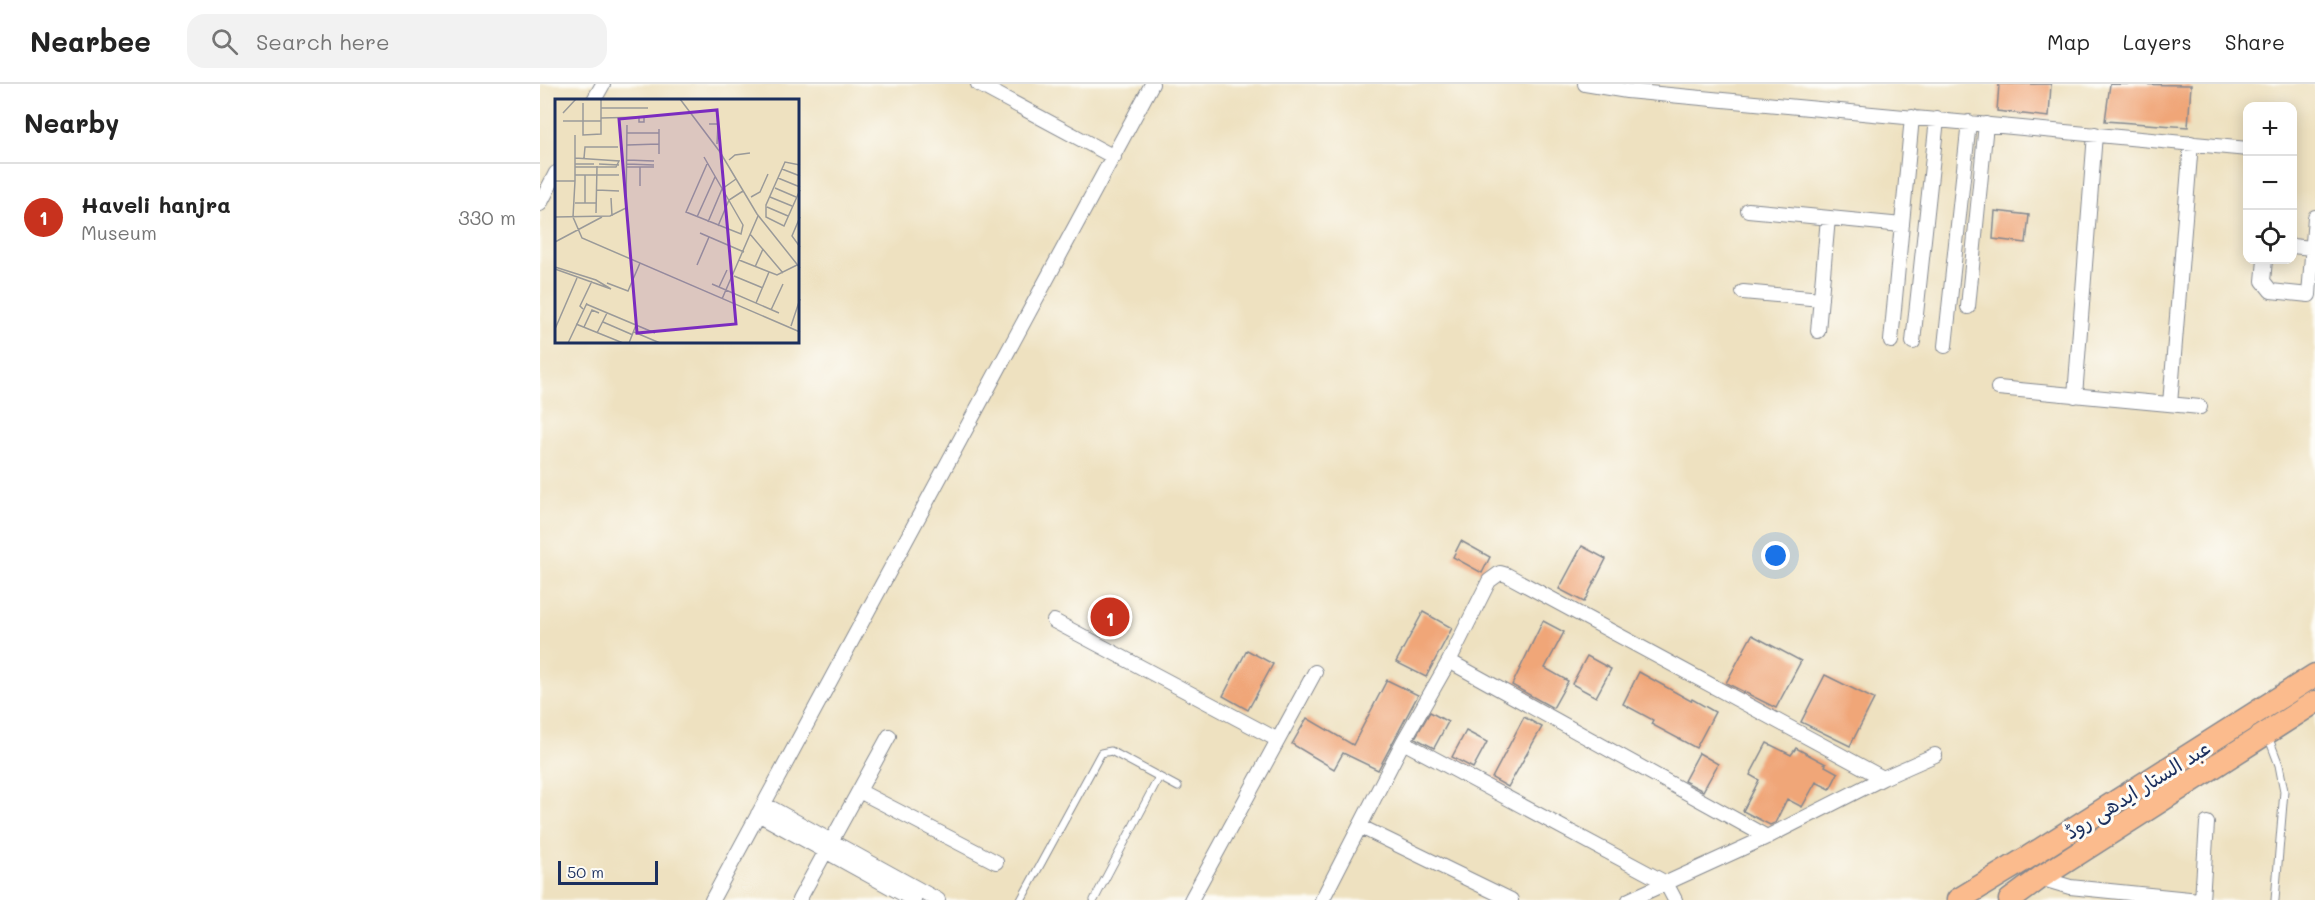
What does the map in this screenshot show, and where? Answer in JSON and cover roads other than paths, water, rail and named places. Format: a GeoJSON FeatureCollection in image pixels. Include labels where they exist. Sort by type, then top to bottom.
{"type":"FeatureCollection","features":[{"type":"Feature","properties":{"kind":"main road","name":"عبد الستار ایدھی روڈ"},"geometry":{"type":"LineString","coordinates":[[1958,900],[2315,675]]}},
{"type":"Feature","properties":{"kind":"main road","name":"عبد الستار ایدھی روڈ"},"geometry":{"type":"LineString","coordinates":[[2010,900],[2040,878],[2315,702]]}},
{"type":"Feature","properties":{"kind":"main road"},"geometry":{"type":"LineString","coordinates":[[2027,858],[2040,878]]}},
{"type":"Feature","properties":{"kind":"street"},"geometry":{"type":"LineString","coordinates":[[595,99],[603,84]]}},
{"type":"Feature","properties":{"kind":"street"},"geometry":{"type":"LineString","coordinates":[[978,84],[1114,157]]}},
{"type":"Feature","properties":{"kind":"street"},"geometry":{"type":"LineString","coordinates":[[712,900],[1152,84]]}},
{"type":"Feature","properties":{"kind":"street"},"geometry":{"type":"LineString","coordinates":[[1585,84],[2243,149]]}},
{"type":"Feature","properties":{"kind":"street"},"geometry":{"type":"LineString","coordinates":[[1891,341],[1912,117]]}},
{"type":"Feature","properties":{"kind":"street"},"geometry":{"type":"LineString","coordinates":[[1913,342],[1937,119]]}},
{"type":"Feature","properties":{"kind":"street"},"geometry":{"type":"LineString","coordinates":[[1945,346],[1969,122]]}},
{"type":"Feature","properties":{"kind":"street"},"geometry":{"type":"LineString","coordinates":[[1968,307],[1986,124]]}},
{"type":"Feature","properties":{"kind":"street"},"geometry":{"type":"LineString","coordinates":[[2075,396],[2095,134]]}},
{"type":"Feature","properties":{"kind":"street"},"geometry":{"type":"LineString","coordinates":[[2170,404],[2191,143]]}},
{"type":"Feature","properties":{"kind":"street"},"geometry":{"type":"LineString","coordinates":[[540,204],[555,174]]}},
{"type":"Feature","properties":{"kind":"street"},"geometry":{"type":"LineString","coordinates":[[1748,210],[1902,225]]}},
{"type":"Feature","properties":{"kind":"street"},"geometry":{"type":"LineString","coordinates":[[2265,264],[2263,281],[2271,291],[2309,295],[2315,217]]}},
{"type":"Feature","properties":{"kind":"street"},"geometry":{"type":"LineString","coordinates":[[1818,331],[1828,218]]}},
{"type":"Feature","properties":{"kind":"street"},"geometry":{"type":"LineString","coordinates":[[2297,246],[2312,248]]}},
{"type":"Feature","properties":{"kind":"street"},"geometry":{"type":"LineString","coordinates":[[1743,291],[1821,299]]}},
{"type":"Feature","properties":{"kind":"street"},"geometry":{"type":"LineString","coordinates":[[1998,388],[2200,407]]}},
{"type":"Feature","properties":{"kind":"street"},"geometry":{"type":"LineString","coordinates":[[1322,900],[1489,581],[1500,573],[1883,778]]}},
{"type":"Feature","properties":{"kind":"street"},"geometry":{"type":"LineString","coordinates":[[1054,621],[1278,740]]}},
{"type":"Feature","properties":{"kind":"street"},"geometry":{"type":"LineString","coordinates":[[1449,661],[1767,837]]}},
{"type":"Feature","properties":{"kind":"street"},"geometry":{"type":"LineString","coordinates":[[1191,900],[1315,672]]}},
{"type":"Feature","properties":{"kind":"street"},"geometry":{"type":"LineString","coordinates":[[800,900],[889,736]]}},
{"type":"Feature","properties":{"kind":"street"},"geometry":{"type":"LineString","coordinates":[[1403,742],[1665,883],[1675,900]]}},
{"type":"Feature","properties":{"kind":"street"},"geometry":{"type":"LineString","coordinates":[[1629,900],[1767,837],[1883,778],[1935,755]]}},
{"type":"Feature","properties":{"kind":"street"},"geometry":{"type":"LineString","coordinates":[[859,791],[996,862]]}},
{"type":"Feature","properties":{"kind":"street"},"geometry":{"type":"LineString","coordinates":[[761,809],[914,900]]}},
{"type":"Feature","properties":{"kind":"street"},"geometry":{"type":"LineString","coordinates":[[2040,878],[2070,887],[2201,900],[2207,823]]}},
{"type":"Feature","properties":{"kind":"street"},"geometry":{"type":"LineString","coordinates":[[1361,827],[1511,900]]}},
{"type":"Feature","properties":{"kind":"street"},"geometry":{"type":"LineString","coordinates":[[828,847],[938,900]]}},
{"type":"Feature","properties":{"kind":"lane"},"geometry":{"type":"LineString","coordinates":[[2267,733],[2279,765],[2284,791],[2275,900]]}},
{"type":"Feature","properties":{"kind":"lane"},"geometry":{"type":"LineString","coordinates":[[1022,900],[1101,753],[1111,751],[1178,787]]}},
{"type":"Feature","properties":{"kind":"lane"},"geometry":{"type":"LineString","coordinates":[[1094,900],[1159,777]]}},
{"type":"Feature","properties":{"kind":"place","name":"Haveli hanjra"},"geometry":{"type":"Point","coordinates":[1110,617]}}]}
